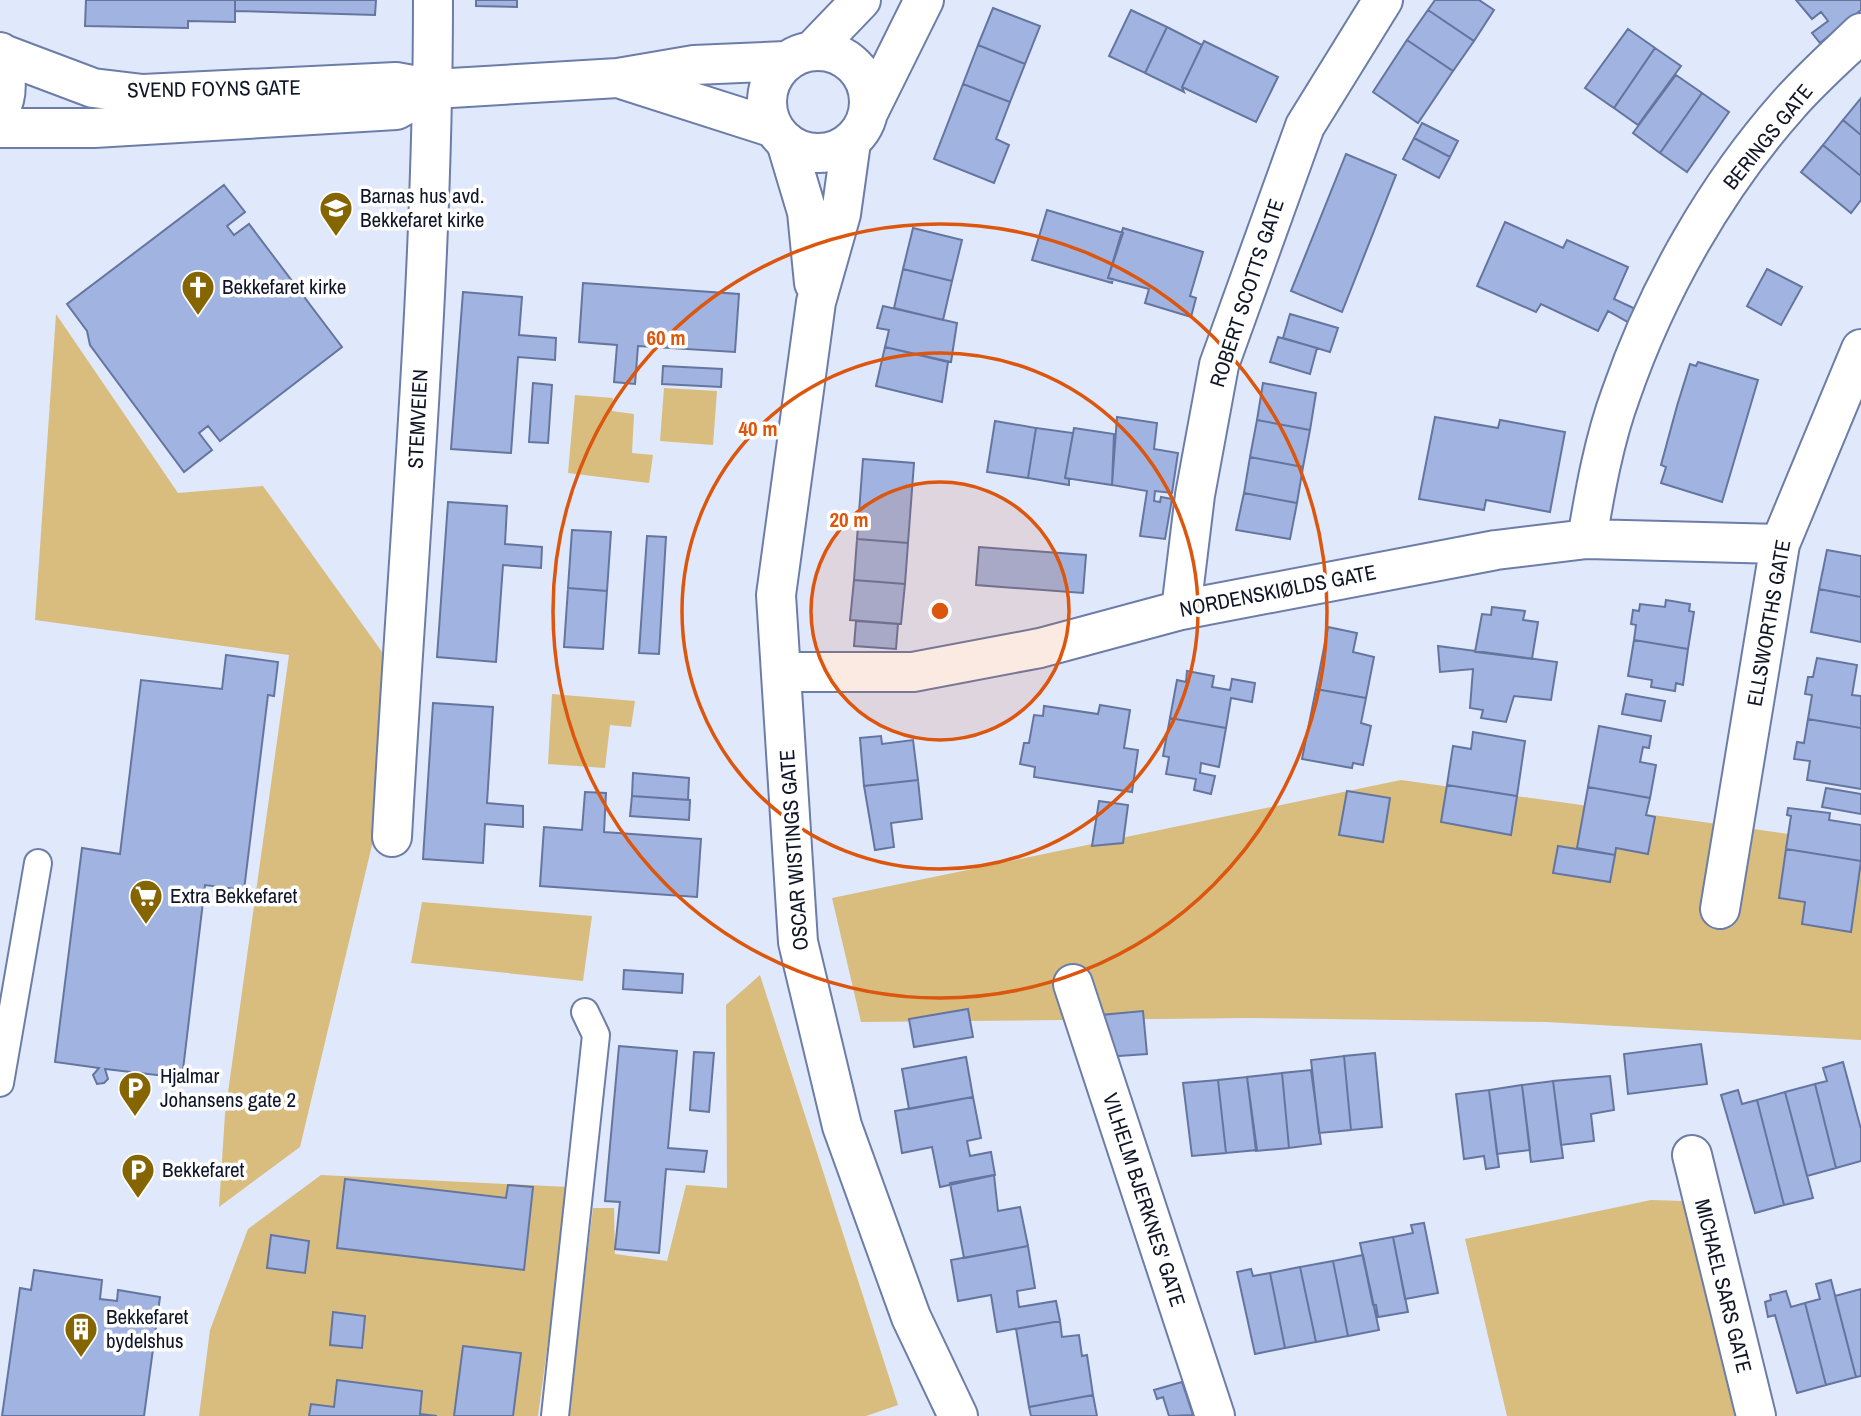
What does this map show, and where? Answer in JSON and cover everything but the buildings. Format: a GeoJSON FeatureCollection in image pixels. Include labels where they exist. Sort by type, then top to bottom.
{"type":"FeatureCollection","features":[{"type":"Feature","properties":{"kind":"street","name":"STEMVEIEN"},"geometry":{"type":"LineString","coordinates":[[392,837],[418,438],[434,89],[433,0]]}},
{"type":"Feature","properties":{"kind":"street"},"geometry":{"type":"LineString","coordinates":[[861,0],[769,85],[768,114],[780,135],[802,151],[818,153],[836,150],[860,127],[924,0]]}},
{"type":"Feature","properties":{"kind":"street","name":"ROBERT SCOTTS GATE"},"geometry":{"type":"LineString","coordinates":[[1181,610],[1195,495],[1219,365],[1305,126],[1383,0]]}},
{"type":"Feature","properties":{"kind":"street","name":"BERINGS GATE"},"geometry":{"type":"LineString","coordinates":[[1587,539],[1596,486],[1620,394],[1653,318],[1687,250],[1734,174],[1781,114],[1861,33]]}},
{"type":"Feature","properties":{"kind":"street"},"geometry":{"type":"LineString","coordinates":[[800,55],[828,51],[844,56],[856,66],[865,80],[860,127]]}},
{"type":"Feature","properties":{"kind":"street","name":"SVEND FOYNS GATE"},"geometry":{"type":"LineString","coordinates":[[0,52],[93,88],[143,94],[396,82],[434,89],[618,78],[694,65],[800,55]]}},
{"type":"Feature","properties":{"kind":"street"},"geometry":{"type":"LineString","coordinates":[[0,52],[6,77],[4,102],[0,110]]}},
{"type":"Feature","properties":{"kind":"street","name":"SVEND FOYNS GATE"},"geometry":{"type":"LineString","coordinates":[[618,78],[780,135]]}},
{"type":"Feature","properties":{"kind":"street","name":"SVEND FOYNS GATE"},"geometry":{"type":"LineString","coordinates":[[0,128],[94,128],[396,110],[434,89]]}},
{"type":"Feature","properties":{"kind":"street","name":"OSCAR WISTINGS GATE"},"geometry":{"type":"LineString","coordinates":[[860,127],[841,214],[816,302],[776,595],[798,942],[842,1126],[911,1317],[958,1416]]}},
{"type":"Feature","properties":{"kind":"street","name":"OSCAR WISTINGS GATE"},"geometry":{"type":"LineString","coordinates":[[780,135],[807,212],[816,302]]}},
{"type":"Feature","properties":{"kind":"street","name":"ELLSWORTHS GATE"},"geometry":{"type":"LineString","coordinates":[[1720,909],[1780,544],[1861,349]]}},
{"type":"Feature","properties":{"kind":"street","name":"NORDENSKIØLDS GATE"},"geometry":{"type":"LineString","coordinates":[[781,672],[913,672],[1040,648],[1181,610],[1419,563],[1587,539],[1780,544]]}},
{"type":"Feature","properties":{"kind":"street","name":"VILHELM BJERKNES' GATE"},"geometry":{"type":"LineString","coordinates":[[1073,984],[1215,1416]]}},
{"type":"Feature","properties":{"kind":"street","name":"MICHAEL SARS GATE"},"geometry":{"type":"LineString","coordinates":[[1692,1155],[1756,1416]]}},
{"type":"Feature","properties":{"kind":"lane"},"geometry":{"type":"LineString","coordinates":[[0,1083],[37,863]]}},
{"type":"Feature","properties":{"kind":"lane"},"geometry":{"type":"LineString","coordinates":[[555,1416],[596,1035],[584,1012]]}},
{"type":"Feature","properties":{"kind":"shaded area"},"geometry":{"type":"Polygon","coordinates":[[[56,314],[178,493],[263,486],[385,656],[378,820],[300,1147],[219,1207],[225,1114],[289,655],[35,620],[56,314]]]}},
{"type":"Feature","properties":{"kind":"shaded area"},"geometry":{"type":"Polygon","coordinates":[[[664,388],[717,391],[713,445],[660,441],[664,388]]]}},
{"type":"Feature","properties":{"kind":"shaded area"},"geometry":{"type":"Polygon","coordinates":[[[575,395],[613,398],[612,411],[634,414],[632,453],[653,455],[649,483],[568,473],[575,395]]]}},
{"type":"Feature","properties":{"kind":"shaded area"},"geometry":{"type":"Polygon","coordinates":[[[552,694],[635,701],[631,727],[610,725],[605,768],[548,764],[552,694]]]}},
{"type":"Feature","properties":{"kind":"shaded area"},"geometry":{"type":"Polygon","coordinates":[[[1401,780],[1861,844],[1861,1040],[1546,1022],[1250,1018],[861,1022],[832,898],[1401,780]]]}},
{"type":"Feature","properties":{"kind":"shaded area"},"geometry":{"type":"Polygon","coordinates":[[[422,902],[592,916],[583,981],[411,963],[422,902]]]}},
{"type":"Feature","properties":{"kind":"shaded area"},"geometry":{"type":"Polygon","coordinates":[[[760,975],[898,1405],[866,1416],[568,1416],[593,1208],[614,1208],[615,1254],[667,1261],[686,1185],[727,1188],[726,1005],[760,975]]]}},
{"type":"Feature","properties":{"kind":"shaded area"},"geometry":{"type":"Polygon","coordinates":[[[321,1175],[569,1187],[538,1416],[199,1416],[210,1330],[248,1229],[321,1175]]]}},
{"type":"Feature","properties":{"kind":"shaded area"},"geometry":{"type":"Polygon","coordinates":[[[1651,1200],[1683,1201],[1735,1416],[1507,1416],[1465,1239],[1651,1200]]]}},
{"type":"Feature","properties":{"kind":"place","name":"Barnas hus avd. Bekkefaret kirke"},"geometry":{"type":"Point","coordinates":[336,238]}},
{"type":"Feature","properties":{"kind":"place","name":"Bekkefaret kirke"},"geometry":{"type":"Point","coordinates":[198,317]}},
{"type":"Feature","properties":{"kind":"place","name":"Extra Bekkefaret"},"geometry":{"type":"Point","coordinates":[146,926]}},
{"type":"Feature","properties":{"kind":"place","name":"Hjalmar Johansens gate 2"},"geometry":{"type":"Point","coordinates":[135,1118]}},
{"type":"Feature","properties":{"kind":"place","name":"Bekkefaret"},"geometry":{"type":"Point","coordinates":[138,1200]}},
{"type":"Feature","properties":{"kind":"place","name":"Bekkefaret bydelshus"},"geometry":{"type":"Point","coordinates":[81,1359]}}]}
